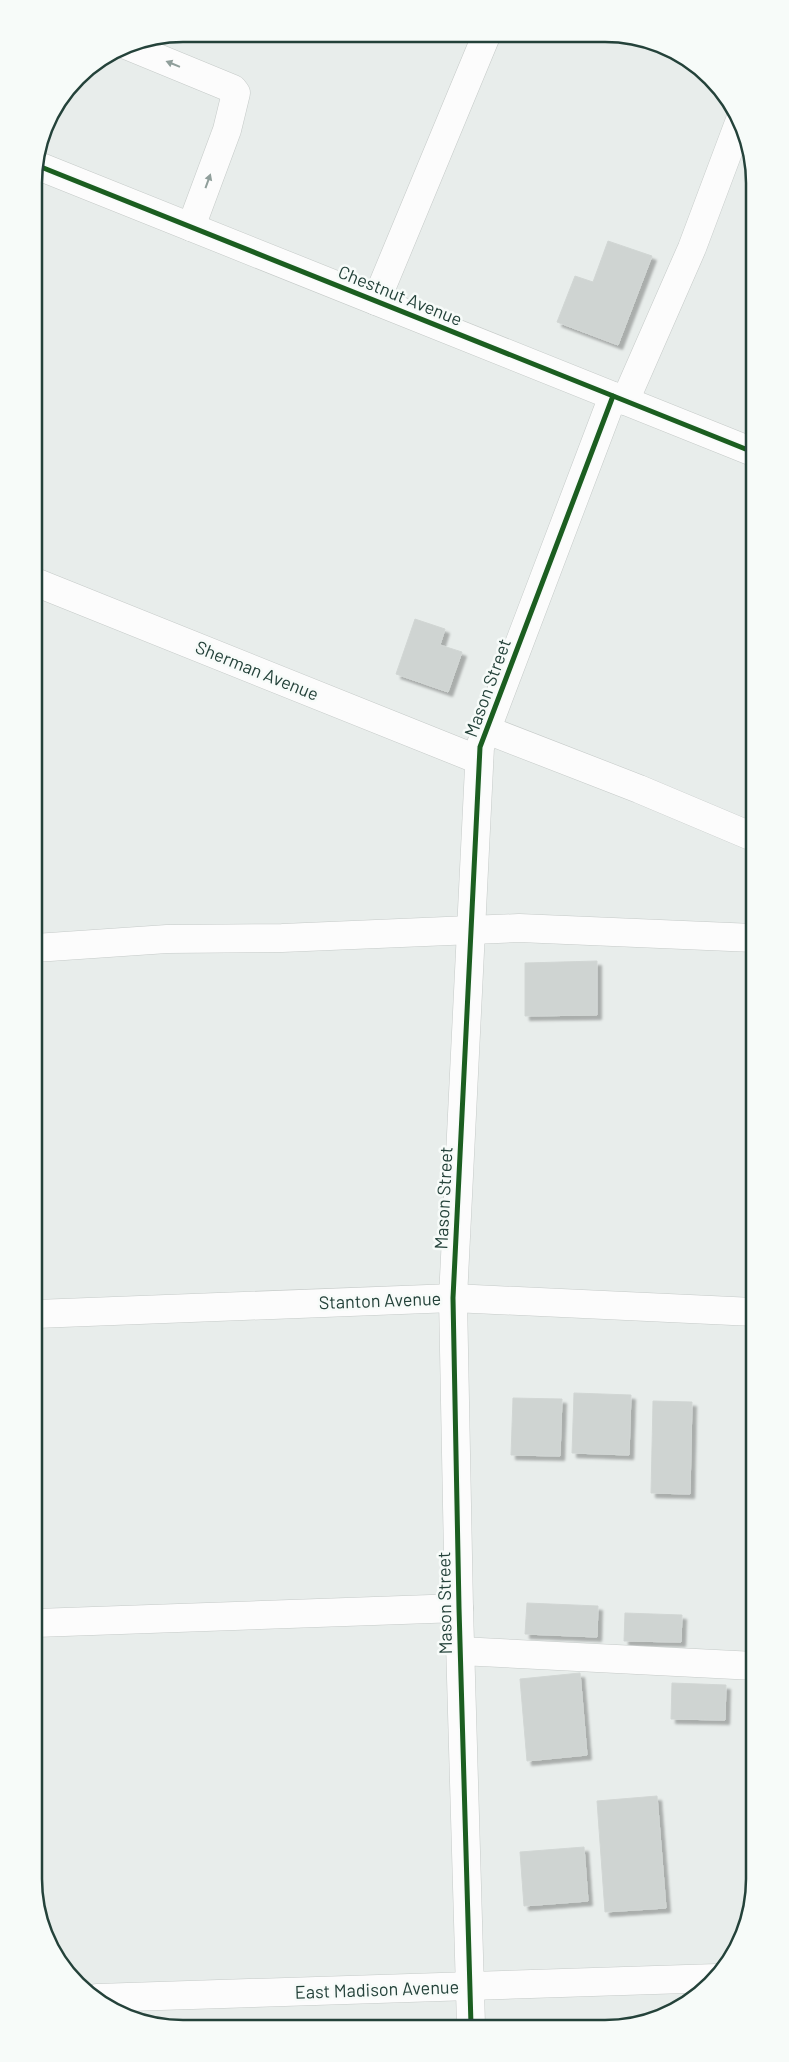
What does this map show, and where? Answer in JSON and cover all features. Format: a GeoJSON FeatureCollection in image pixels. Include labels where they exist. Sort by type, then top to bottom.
{"type":"FeatureCollection","features":[{"type":"Feature","properties":{"kind":"street"},"geometry":{"type":"LineString","coordinates":[[376,301],[484,42]]}},
{"type":"Feature","properties":{"kind":"street"},"geometry":{"type":"LineString","coordinates":[[138,50],[233,89],[236,93],[227,130],[191,227]]}},
{"type":"Feature","properties":{"kind":"street","name":"Mason Street"},"geometry":{"type":"LineString","coordinates":[[471,2020],[460,1650],[453,1298],[480,747],[619,398],[692,248],[736,131]]}},
{"type":"Feature","properties":{"kind":"street","name":"Chestnut Avenue"},"geometry":{"type":"LineString","coordinates":[[44,168],[746,449]]}},
{"type":"Feature","properties":{"kind":"street","name":"Sherman Avenue"},"geometry":{"type":"LineString","coordinates":[[43,585],[479,760]]}},
{"type":"Feature","properties":{"kind":"street"},"geometry":{"type":"LineString","coordinates":[[487,730],[639,789],[746,834]]}},
{"type":"Feature","properties":{"kind":"street"},"geometry":{"type":"LineString","coordinates":[[43,947],[167,939],[282,938],[519,928],[746,938]]}},
{"type":"Feature","properties":{"kind":"street","name":"Stanton Avenue"},"geometry":{"type":"LineString","coordinates":[[42,1314],[453,1298],[746,1312]]}},
{"type":"Feature","properties":{"kind":"street"},"geometry":{"type":"LineString","coordinates":[[42,1623],[459,1608]]}},
{"type":"Feature","properties":{"kind":"street"},"geometry":{"type":"LineString","coordinates":[[460,1650],[746,1666]]}},
{"type":"Feature","properties":{"kind":"street","name":"East Madison Avenue"},"geometry":{"type":"LineString","coordinates":[[108,1998],[706,1978]]}},
{"type":"Feature","properties":{"kind":"building"},"geometry":{"type":"Polygon","coordinates":[[[608,241],[652,256],[618,345],[557,322],[575,276],[593,282],[608,241]]]}},
{"type":"Feature","properties":{"kind":"building"},"geometry":{"type":"Polygon","coordinates":[[[415,619],[445,629],[440,645],[462,652],[448,692],[396,674],[415,619]]]}},
{"type":"Feature","properties":{"kind":"building"},"geometry":{"type":"Polygon","coordinates":[[[597,961],[597,1015],[525,1016],[525,963],[597,961]]]}},
{"type":"Feature","properties":{"kind":"building"},"geometry":{"type":"Polygon","coordinates":[[[574,1393],[631,1395],[629,1455],[572,1453],[574,1393]]]}},
{"type":"Feature","properties":{"kind":"building"},"geometry":{"type":"Polygon","coordinates":[[[513,1398],[562,1399],[560,1456],[511,1455],[513,1398]]]}},
{"type":"Feature","properties":{"kind":"building"},"geometry":{"type":"Polygon","coordinates":[[[653,1401],[692,1402],[690,1494],[651,1493],[653,1401]]]}},
{"type":"Feature","properties":{"kind":"building"},"geometry":{"type":"Polygon","coordinates":[[[527,1603],[598,1606],[597,1637],[525,1634],[527,1603]]]}},
{"type":"Feature","properties":{"kind":"building"},"geometry":{"type":"Polygon","coordinates":[[[625,1613],[682,1615],[681,1642],[624,1641],[625,1613]]]}},
{"type":"Feature","properties":{"kind":"building"},"geometry":{"type":"Polygon","coordinates":[[[580,1673],[587,1755],[527,1761],[520,1679],[580,1673]]]}},
{"type":"Feature","properties":{"kind":"building"},"geometry":{"type":"Polygon","coordinates":[[[672,1683],[726,1685],[725,1720],[671,1719],[672,1683]]]}},
{"type":"Feature","properties":{"kind":"building"},"geometry":{"type":"Polygon","coordinates":[[[657,1796],[666,1908],[605,1912],[597,1801],[657,1796]]]}},
{"type":"Feature","properties":{"kind":"building"},"geometry":{"type":"Polygon","coordinates":[[[584,1847],[588,1901],[524,1906],[520,1852],[584,1847]]]}},
{"type":"Feature","properties":{"kind":"cycle path"},"geometry":{"type":"LineString","coordinates":[[44,168],[746,449]]}},
{"type":"Feature","properties":{"kind":"cycle path"},"geometry":{"type":"LineString","coordinates":[[471,2020],[459,1608],[453,1298],[480,747],[613,396]]}}]}
